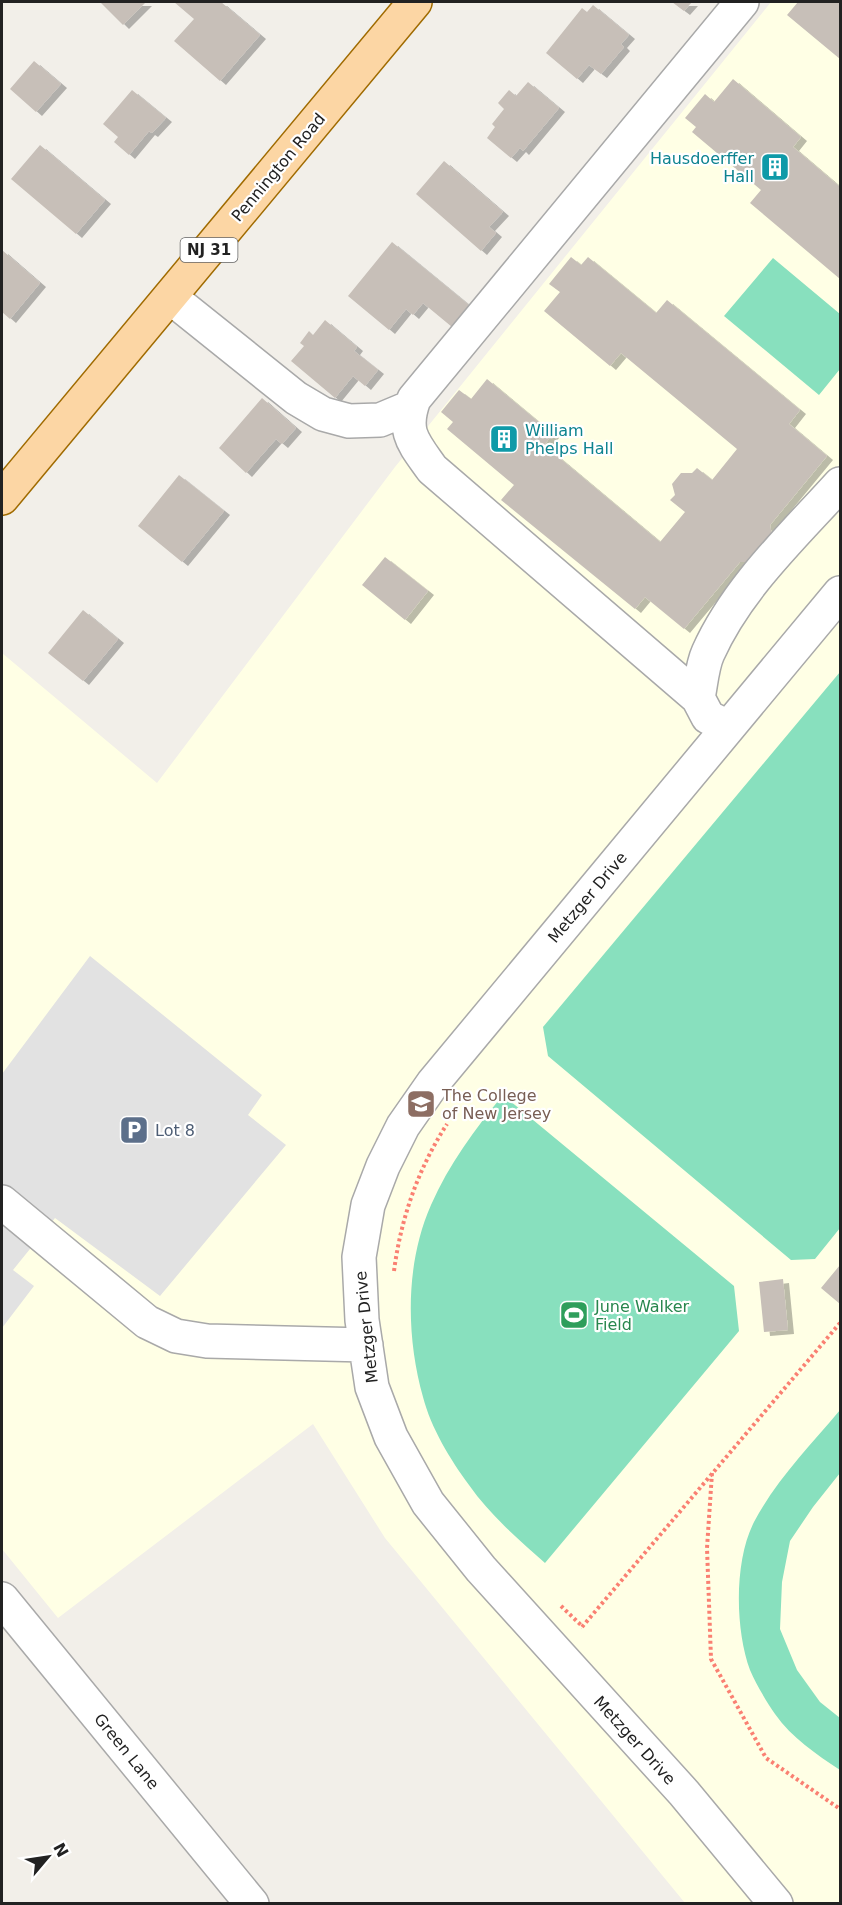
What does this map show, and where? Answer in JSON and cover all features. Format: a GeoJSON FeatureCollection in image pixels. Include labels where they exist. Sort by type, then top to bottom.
{"type":"FeatureCollection","features":[{"type":"Feature","properties":{"kind":"main road","name":"Pennington Road"},"geometry":{"type":"LineString","coordinates":[[2,498],[416,2]]}},
{"type":"Feature","properties":{"kind":"street"},"geometry":{"type":"LineString","coordinates":[[728,728],[708,717],[698,698],[432,469],[409,433],[408,415],[414,399],[742,2]]}},
{"type":"Feature","properties":{"kind":"street"},"geometry":{"type":"LineString","coordinates":[[170,297],[296,398],[323,414],[349,421],[380,420],[411,407]]}},
{"type":"Feature","properties":{"kind":"street"},"geometry":{"type":"LineString","coordinates":[[698,698],[706,655],[721,627],[758,575],[840,484]]}},
{"type":"Feature","properties":{"kind":"street","name":"Metzger Drive"},"geometry":{"type":"LineString","coordinates":[[776,1904],[684,1793],[482,1569],[428,1503],[391,1437],[372,1387],[362,1320],[359,1257],[368,1205],[383,1166],[403,1126],[434,1083],[840,593]]}},
{"type":"Feature","properties":{"kind":"street"},"geometry":{"type":"LineString","coordinates":[[2,1202],[147,1322],[176,1336],[207,1341],[366,1345]]}},
{"type":"Feature","properties":{"kind":"street","name":"Green Lane"},"geometry":{"type":"LineString","coordinates":[[2,1599],[252,1904]]}},
{"type":"Feature","properties":{"kind":"path"},"geometry":{"type":"LineString","coordinates":[[393,1279],[397,1245],[410,1195],[432,1147],[451,1118]]}},
{"type":"Feature","properties":{"kind":"path"},"geometry":{"type":"LineString","coordinates":[[559,1656],[840,1323]]}},
{"type":"Feature","properties":{"kind":"path"},"geometry":{"type":"LineString","coordinates":[[712,1472],[707,1548],[711,1659],[766,1758],[840,1809]]}},
{"type":"Feature","properties":{"kind":"path"},"geometry":{"type":"LineString","coordinates":[[559,1604],[583,1627]]}},
{"type":"Feature","properties":{"kind":"shaded area","name":"The College of New Jersey"},"geometry":{"type":"Polygon","coordinates":[[[771,2],[840,2],[840,1903],[685,1903],[385,1538],[313,1424],[58,1618],[2,1549],[2,653],[157,783],[395,467],[771,2]]]}},
{"type":"Feature","properties":{"kind":"shaded area","name":"Lot 8"},"geometry":{"type":"Polygon","coordinates":[[[90,956],[262,1095],[248,1115],[286,1145],[160,1296],[55,1218],[13,1270],[34,1286],[2,1328],[2,1074],[90,956]]]}},
{"type":"Feature","properties":{"kind":"green space"},"geometry":{"type":"Polygon","coordinates":[[[773,258],[840,314],[840,369],[819,395],[724,316],[773,258]]]}},
{"type":"Feature","properties":{"kind":"green space"},"geometry":{"type":"Polygon","coordinates":[[[840,672],[840,1228],[815,1259],[791,1260],[548,1056],[543,1027],[840,672]]]}},
{"type":"Feature","properties":{"kind":"green space","name":"June Walker Field"},"geometry":{"type":"Polygon","coordinates":[[[503,1095],[734,1286],[739,1331],[545,1563],[477,1496],[448,1454],[431,1420],[423,1397],[413,1350],[411,1300],[416,1251],[422,1228],[446,1175],[463,1147],[503,1095]]]}},
{"type":"Feature","properties":{"kind":"green space"},"geometry":{"type":"Polygon","coordinates":[[[840,1410],[840,1473],[790,1541],[782,1582],[780,1629],[797,1670],[820,1702],[840,1718],[840,1770],[813,1752],[789,1731],[761,1692],[750,1670],[745,1653],[741,1635],[739,1595],[743,1556],[754,1522],[772,1492],[840,1410]]]}},
{"type":"Feature","properties":{"kind":"building"},"geometry":{"type":"Polygon","coordinates":[[[100,2],[146,2],[123,25],[100,2]]]}},
{"type":"Feature","properties":{"kind":"building"},"geometry":{"type":"Polygon","coordinates":[[[174,2],[221,2],[260,35],[220,81],[174,41],[194,19],[174,2]]]}},
{"type":"Feature","properties":{"kind":"building"},"geometry":{"type":"Polygon","coordinates":[[[672,2],[692,2],[684,11],[672,2]]]}},
{"type":"Feature","properties":{"kind":"building"},"geometry":{"type":"Polygon","coordinates":[[[798,2],[840,2],[840,59],[787,15],[798,2]]]}},
{"type":"Feature","properties":{"kind":"building"},"geometry":{"type":"Polygon","coordinates":[[[593,5],[629,35],[621,44],[624,47],[601,74],[589,65],[577,79],[546,53],[582,8],[587,12],[593,5]]]}},
{"type":"Feature","properties":{"kind":"building"},"geometry":{"type":"Polygon","coordinates":[[[34,61],[61,84],[36,112],[10,89],[34,61]]]}},
{"type":"Feature","properties":{"kind":"building","name":"Hausdoerffer Hall"},"geometry":{"type":"Polygon","coordinates":[[[733,79],[801,137],[793,147],[840,187],[840,279],[750,203],[761,190],[692,132],[696,127],[685,118],[705,94],[714,102],[733,79]]]}},
{"type":"Feature","properties":{"kind":"building"},"geometry":{"type":"Polygon","coordinates":[[[528,82],[559,108],[523,151],[520,148],[511,158],[487,138],[495,127],[492,124],[504,109],[498,103],[509,90],[516,96],[528,82]]]}},
{"type":"Feature","properties":{"kind":"building"},"geometry":{"type":"Polygon","coordinates":[[[132,90],[166,118],[152,133],[149,131],[129,155],[114,142],[118,137],[103,124],[132,90]]]}},
{"type":"Feature","properties":{"kind":"building"},"geometry":{"type":"Polygon","coordinates":[[[40,145],[105,200],[76,234],[11,179],[40,145]]]}},
{"type":"Feature","properties":{"kind":"building"},"geometry":{"type":"Polygon","coordinates":[[[444,161],[503,212],[489,227],[496,233],[481,251],[416,194],[444,161]]]}},
{"type":"Feature","properties":{"kind":"building"},"geometry":{"type":"Polygon","coordinates":[[[392,242],[470,306],[452,327],[423,303],[413,315],[406,309],[389,330],[348,296],[392,242]]]}},
{"type":"Feature","properties":{"kind":"building"},"geometry":{"type":"Polygon","coordinates":[[[2,250],[40,283],[10,319],[2,312],[2,250]]]}},
{"type":"Feature","properties":{"kind":"building","name":"William Phelps Hall"},"geometry":{"type":"Polygon","coordinates":[[[571,257],[581,265],[588,257],[656,313],[667,300],[800,410],[789,424],[827,456],[770,525],[772,535],[749,562],[740,562],[684,629],[645,597],[635,609],[501,500],[514,485],[447,429],[453,422],[441,412],[459,390],[471,399],[487,379],[553,434],[544,445],[660,542],[685,512],[670,500],[675,495],[672,484],[681,473],[692,473],[697,468],[712,480],[737,449],[621,353],[610,366],[544,311],[560,292],[549,284],[571,257]]]}},
{"type":"Feature","properties":{"kind":"building"},"geometry":{"type":"Polygon","coordinates":[[[325,320],[357,347],[354,351],[378,370],[365,386],[353,376],[335,398],[291,361],[304,346],[300,343],[309,331],[313,335],[325,320]]]}},
{"type":"Feature","properties":{"kind":"building"},"geometry":{"type":"Polygon","coordinates":[[[262,398],[296,428],[282,444],[276,439],[246,473],[219,448],[262,398]]]}},
{"type":"Feature","properties":{"kind":"building"},"geometry":{"type":"Polygon","coordinates":[[[179,475],[224,511],[182,562],[138,526],[179,475]]]}},
{"type":"Feature","properties":{"kind":"building"},"geometry":{"type":"Polygon","coordinates":[[[385,557],[428,591],[405,620],[362,585],[385,557]]]}},
{"type":"Feature","properties":{"kind":"building"},"geometry":{"type":"Polygon","coordinates":[[[83,610],[118,639],[83,681],[48,653],[83,610]]]}},
{"type":"Feature","properties":{"kind":"building"},"geometry":{"type":"Polygon","coordinates":[[[840,1265],[840,1304],[821,1288],[840,1265]]]}},
{"type":"Feature","properties":{"kind":"building"},"geometry":{"type":"Polygon","coordinates":[[[783,1279],[788,1330],[764,1332],[759,1282],[783,1279]]]}},
{"type":"Feature","properties":{"kind":"place","name":"Hausdoerffer Hall"},"geometry":{"type":"Point","coordinates":[775,167]}},
{"type":"Feature","properties":{"kind":"place","name":"William Phelps Hall"},"geometry":{"type":"Point","coordinates":[504,439]}},
{"type":"Feature","properties":{"kind":"place","name":"The College of New Jersey"},"geometry":{"type":"Point","coordinates":[421,1104]}},
{"type":"Feature","properties":{"kind":"place","name":"Lot 8"},"geometry":{"type":"Point","coordinates":[134,1130]}},
{"type":"Feature","properties":{"kind":"place","name":"June Walker Field"},"geometry":{"type":"Point","coordinates":[574,1315]}}]}
